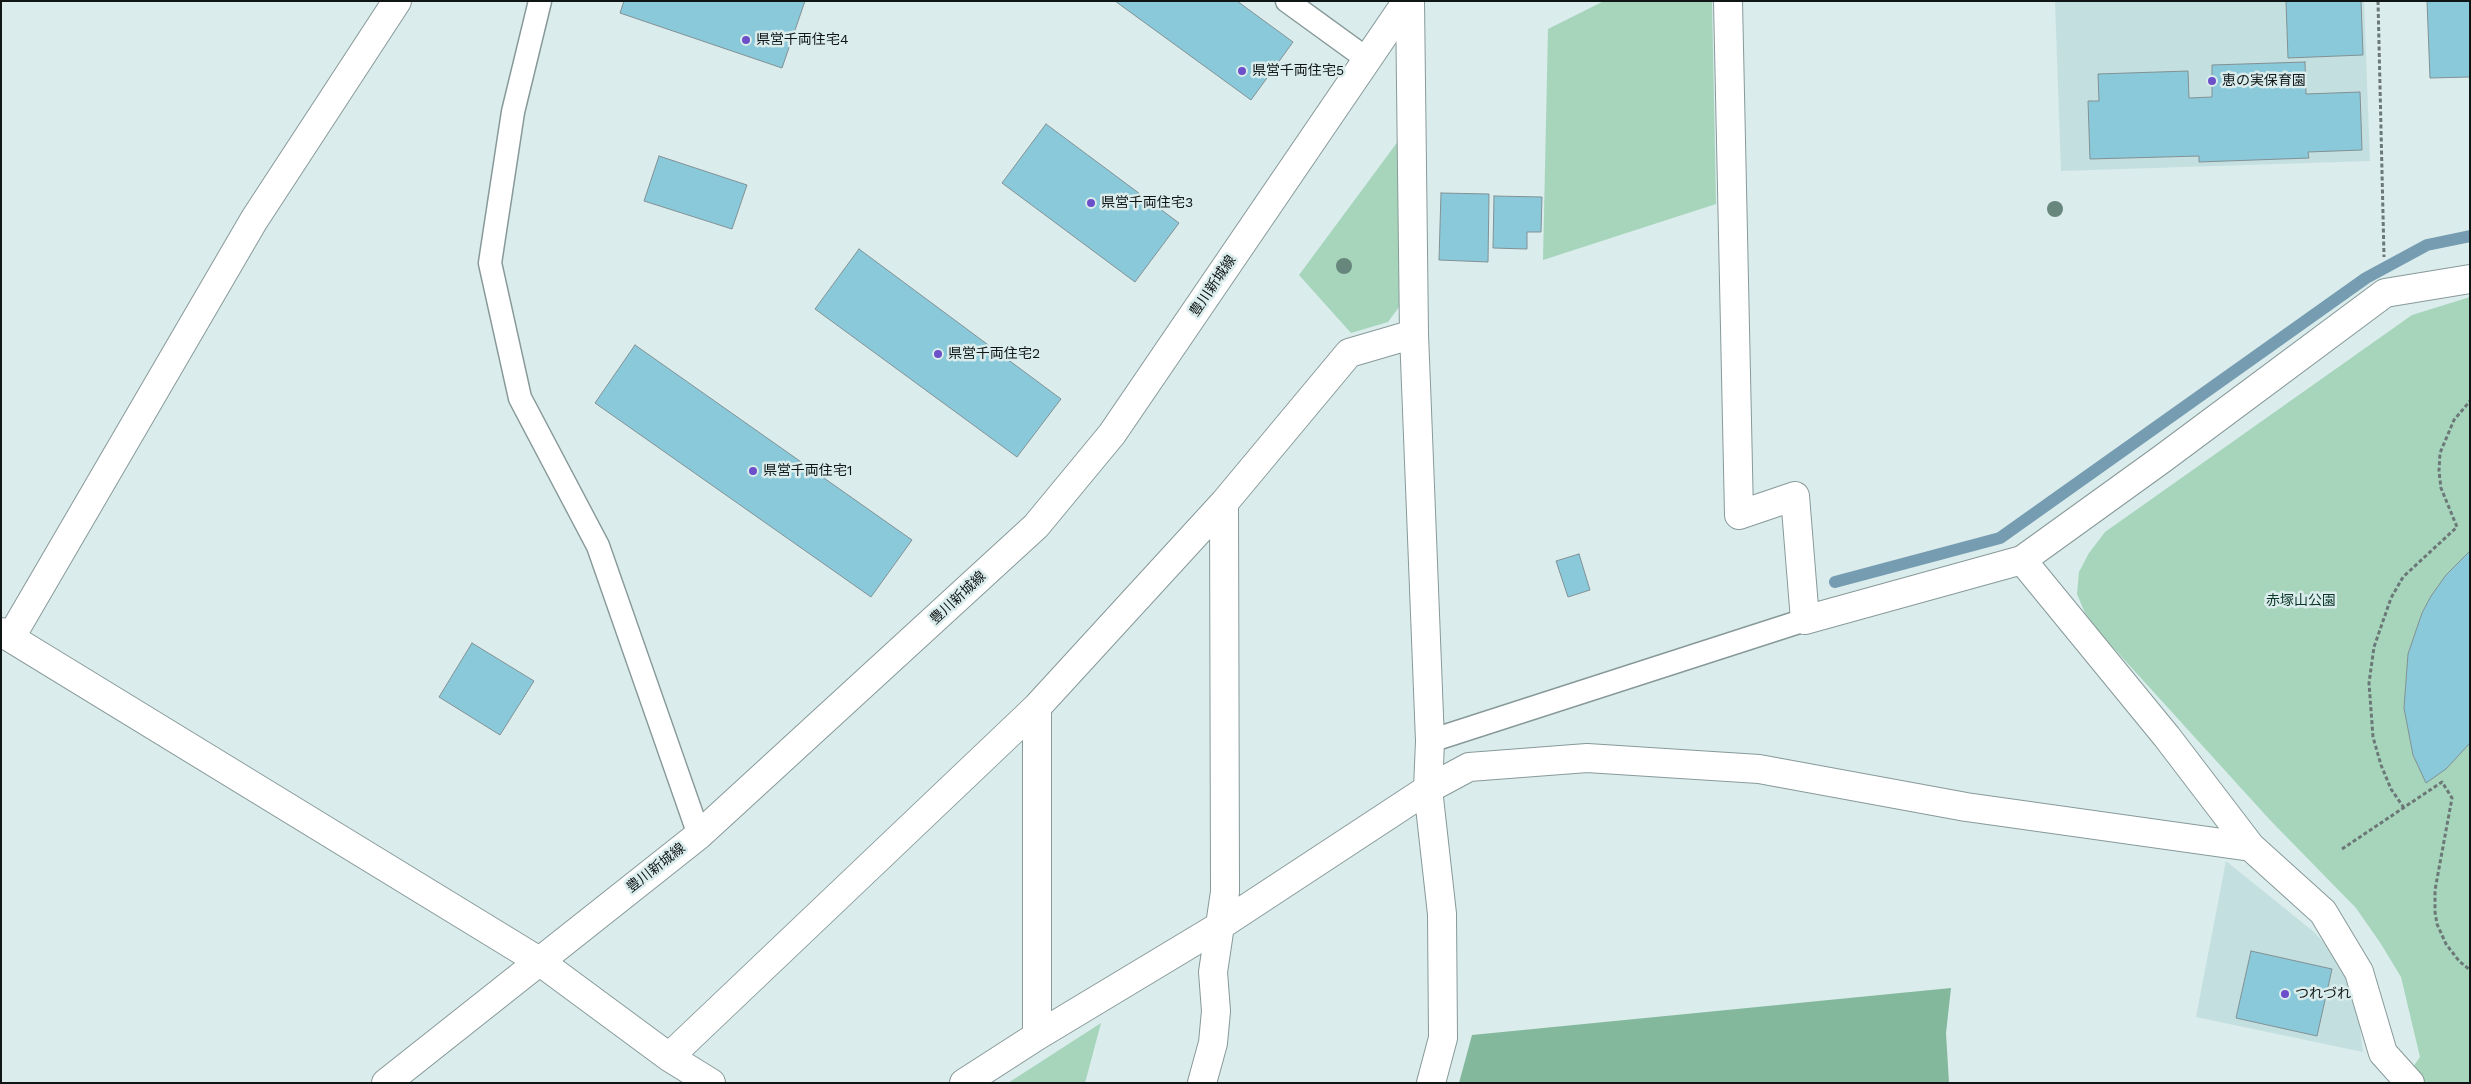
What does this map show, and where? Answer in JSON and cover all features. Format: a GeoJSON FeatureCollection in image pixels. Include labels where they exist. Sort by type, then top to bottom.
{"type":"FeatureCollection","features":[{"type":"Feature","properties":{"kind":"street"},"geometry":{"type":"LineString","coordinates":[[397,1],[254,220],[6,635],[539,962],[669,1057],[711,1083]]}},
{"type":"Feature","properties":{"kind":"street"},"geometry":{"type":"LineString","coordinates":[[1408,1],[1414,334],[1430,741],[1428,789],[1442,923],[1443,1038],[1431,1083]]}},
{"type":"Feature","properties":{"kind":"street","name":"豊川新城線"},"geometry":{"type":"LineString","coordinates":[[386,1083],[699,835],[1036,526],[1112,434],[1408,1]]}},
{"type":"Feature","properties":{"kind":"street"},"geometry":{"type":"LineString","coordinates":[[1728,1],[1739,515],[1795,496],[1806,620],[2022,560],[2162,459],[2385,292],[2470,279]]}},
{"type":"Feature","properties":{"kind":"street"},"geometry":{"type":"LineString","coordinates":[[669,1057],[1037,707],[1224,503],[1349,354],[1414,334]]}},
{"type":"Feature","properties":{"kind":"street"},"geometry":{"type":"LineString","coordinates":[[1202,1083],[1213,1043],[1216,1011],[1213,972],[1218,927],[1225,892],[1224,503]]}},
{"type":"Feature","properties":{"kind":"street"},"geometry":{"type":"LineString","coordinates":[[2022,560],[2167,736],[2251,847],[2323,912],[2359,972],[2383,1053],[2410,1083]]}},
{"type":"Feature","properties":{"kind":"street"},"geometry":{"type":"LineString","coordinates":[[1037,707],[1037,1036]]}},
{"type":"Feature","properties":{"kind":"street"},"geometry":{"type":"LineString","coordinates":[[964,1083],[1037,1036],[1218,927],[1428,789],[1469,767],[1587,758],[1750,769],[1966,807],[2251,847]]}},
{"type":"Feature","properties":{"kind":"lane"},"geometry":{"type":"LineString","coordinates":[[540,1],[513,112],[490,262],[520,398],[598,546],[699,835]]}},
{"type":"Feature","properties":{"kind":"lane"},"geometry":{"type":"LineString","coordinates":[[1286,1],[1367,59]]}},
{"type":"Feature","properties":{"kind":"lane"},"geometry":{"type":"LineString","coordinates":[[1430,741],[1806,620]]}},
{"type":"Feature","properties":{"kind":"path"},"geometry":{"type":"LineString","coordinates":[[2378,1],[2385,292]]}},
{"type":"Feature","properties":{"kind":"path"},"geometry":{"type":"LineString","coordinates":[[2404,808],[2391,789],[2381,765],[2374,737],[2369,684],[2374,647],[2391,598],[2403,577],[2457,527],[2441,488],[2439,471],[2440,453],[2445,436],[2454,420],[2470,401]]}},
{"type":"Feature","properties":{"kind":"path"},"geometry":{"type":"LineString","coordinates":[[2342,849],[2442,782],[2452,798],[2434,890],[2435,912],[2437,924],[2446,944],[2459,961],[2470,970]]}},
{"type":"Feature","properties":{"kind":"shaded area","name":"恵の実保育園"},"geometry":{"type":"Polygon","coordinates":[[[2055,1],[2364,1],[2370,161],[2061,171],[2055,1]]]}},
{"type":"Feature","properties":{"kind":"shaded area"},"geometry":{"type":"Polygon","coordinates":[[[2226,861],[2314,932],[2339,959],[2356,996],[2363,1052],[2196,1017],[2226,861]]]}},
{"type":"Feature","properties":{"kind":"green space"},"geometry":{"type":"Polygon","coordinates":[[[1604,1],[1712,1],[1716,204],[1543,260],[1548,29],[1604,1]]]}},
{"type":"Feature","properties":{"kind":"green space"},"geometry":{"type":"Polygon","coordinates":[[[1399,140],[1402,303],[1388,322],[1351,333],[1299,275],[1399,140]]]}},
{"type":"Feature","properties":{"kind":"green space","name":"赤塚山公園"},"geometry":{"type":"Polygon","coordinates":[[[2470,297],[2470,1083],[2402,1083],[2420,1057],[2401,977],[2381,944],[2356,908],[2270,820],[2100,633],[2085,613],[2077,594],[2079,572],[2089,553],[2105,532],[2412,315],[2470,297]]]}},
{"type":"Feature","properties":{"kind":"green space"},"geometry":{"type":"Polygon","coordinates":[[[1951,988],[1946,1033],[1949,1083],[1459,1083],[1472,1035],[1951,988]]]}},
{"type":"Feature","properties":{"kind":"green space"},"geometry":{"type":"Polygon","coordinates":[[[1101,1023],[1085,1083],[1008,1083],[1101,1023]]]}},
{"type":"Feature","properties":{"kind":"building","name":"県営千両住宅4"},"geometry":{"type":"Polygon","coordinates":[[[624,1],[805,1],[782,68],[620,13],[624,1]]]}},
{"type":"Feature","properties":{"kind":"building","name":"県営千両住宅5"},"geometry":{"type":"Polygon","coordinates":[[[1115,1],[1237,1],[1293,42],[1251,100],[1115,1]]]}},
{"type":"Feature","properties":{"kind":"building"},"geometry":{"type":"Polygon","coordinates":[[[2286,1],[2361,1],[2363,55],[2288,58],[2286,1]]]}},
{"type":"Feature","properties":{"kind":"building"},"geometry":{"type":"Polygon","coordinates":[[[2427,1],[2470,1],[2470,77],[2430,78],[2427,1]]]}},
{"type":"Feature","properties":{"kind":"building"},"geometry":{"type":"Polygon","coordinates":[[[2305,62],[2306,94],[2360,92],[2362,150],[2308,152],[2309,158],[2199,162],[2199,156],[2090,159],[2088,101],[2099,101],[2098,74],[2188,71],[2189,98],[2212,97],[2212,65],[2305,62]]]}},
{"type":"Feature","properties":{"kind":"building","name":"県営千両住宅3"},"geometry":{"type":"Polygon","coordinates":[[[1046,124],[1179,223],[1135,282],[1002,183],[1046,124]]]}},
{"type":"Feature","properties":{"kind":"building"},"geometry":{"type":"Polygon","coordinates":[[[659,156],[747,185],[732,229],[644,201],[659,156]]]}},
{"type":"Feature","properties":{"kind":"building"},"geometry":{"type":"Polygon","coordinates":[[[1441,193],[1489,194],[1488,262],[1439,260],[1441,193]]]}},
{"type":"Feature","properties":{"kind":"building"},"geometry":{"type":"Polygon","coordinates":[[[1494,196],[1542,197],[1541,232],[1527,232],[1527,249],[1493,248],[1494,196]]]}},
{"type":"Feature","properties":{"kind":"building","name":"県営千両住宅2"},"geometry":{"type":"Polygon","coordinates":[[[859,249],[1061,399],[1017,457],[815,309],[859,249]]]}},
{"type":"Feature","properties":{"kind":"building","name":"県営千両住宅1"},"geometry":{"type":"Polygon","coordinates":[[[635,345],[912,540],[871,597],[595,403],[635,345]]]}},
{"type":"Feature","properties":{"kind":"building"},"geometry":{"type":"Polygon","coordinates":[[[2470,551],[2470,743],[2446,769],[2426,783],[2413,755],[2404,708],[2408,654],[2422,613],[2431,596],[2446,575],[2470,551]]]}},
{"type":"Feature","properties":{"kind":"building"},"geometry":{"type":"Polygon","coordinates":[[[1579,554],[1590,590],[1568,597],[1556,561],[1579,554]]]}},
{"type":"Feature","properties":{"kind":"building"},"geometry":{"type":"Polygon","coordinates":[[[472,643],[534,681],[500,735],[439,697],[472,643]]]}},
{"type":"Feature","properties":{"kind":"building"},"geometry":{"type":"Polygon","coordinates":[[[2251,951],[2332,969],[2317,1036],[2236,1018],[2251,951]]]}},
{"type":"Feature","properties":{"kind":"waterway"},"geometry":{"type":"LineString","coordinates":[[1835,582],[2000,538],[2366,278],[2427,245],[2470,236]]}},
{"type":"Feature","properties":{"kind":"place","name":"県営千両住宅4"},"geometry":{"type":"Point","coordinates":[746,40]}},
{"type":"Feature","properties":{"kind":"place","name":"県営千両住宅5"},"geometry":{"type":"Point","coordinates":[1242,71]}},
{"type":"Feature","properties":{"kind":"place","name":"恵の実保育園"},"geometry":{"type":"Point","coordinates":[2212,81]}},
{"type":"Feature","properties":{"kind":"place","name":"県営千両住宅3"},"geometry":{"type":"Point","coordinates":[1091,203]}},
{"type":"Feature","properties":{"kind":"place","name":"県営千両住宅2"},"geometry":{"type":"Point","coordinates":[938,354]}},
{"type":"Feature","properties":{"kind":"place","name":"県営千両住宅1"},"geometry":{"type":"Point","coordinates":[753,471]}},
{"type":"Feature","properties":{"kind":"place","name":"つれづれ"},"geometry":{"type":"Point","coordinates":[2285,994]}}]}
